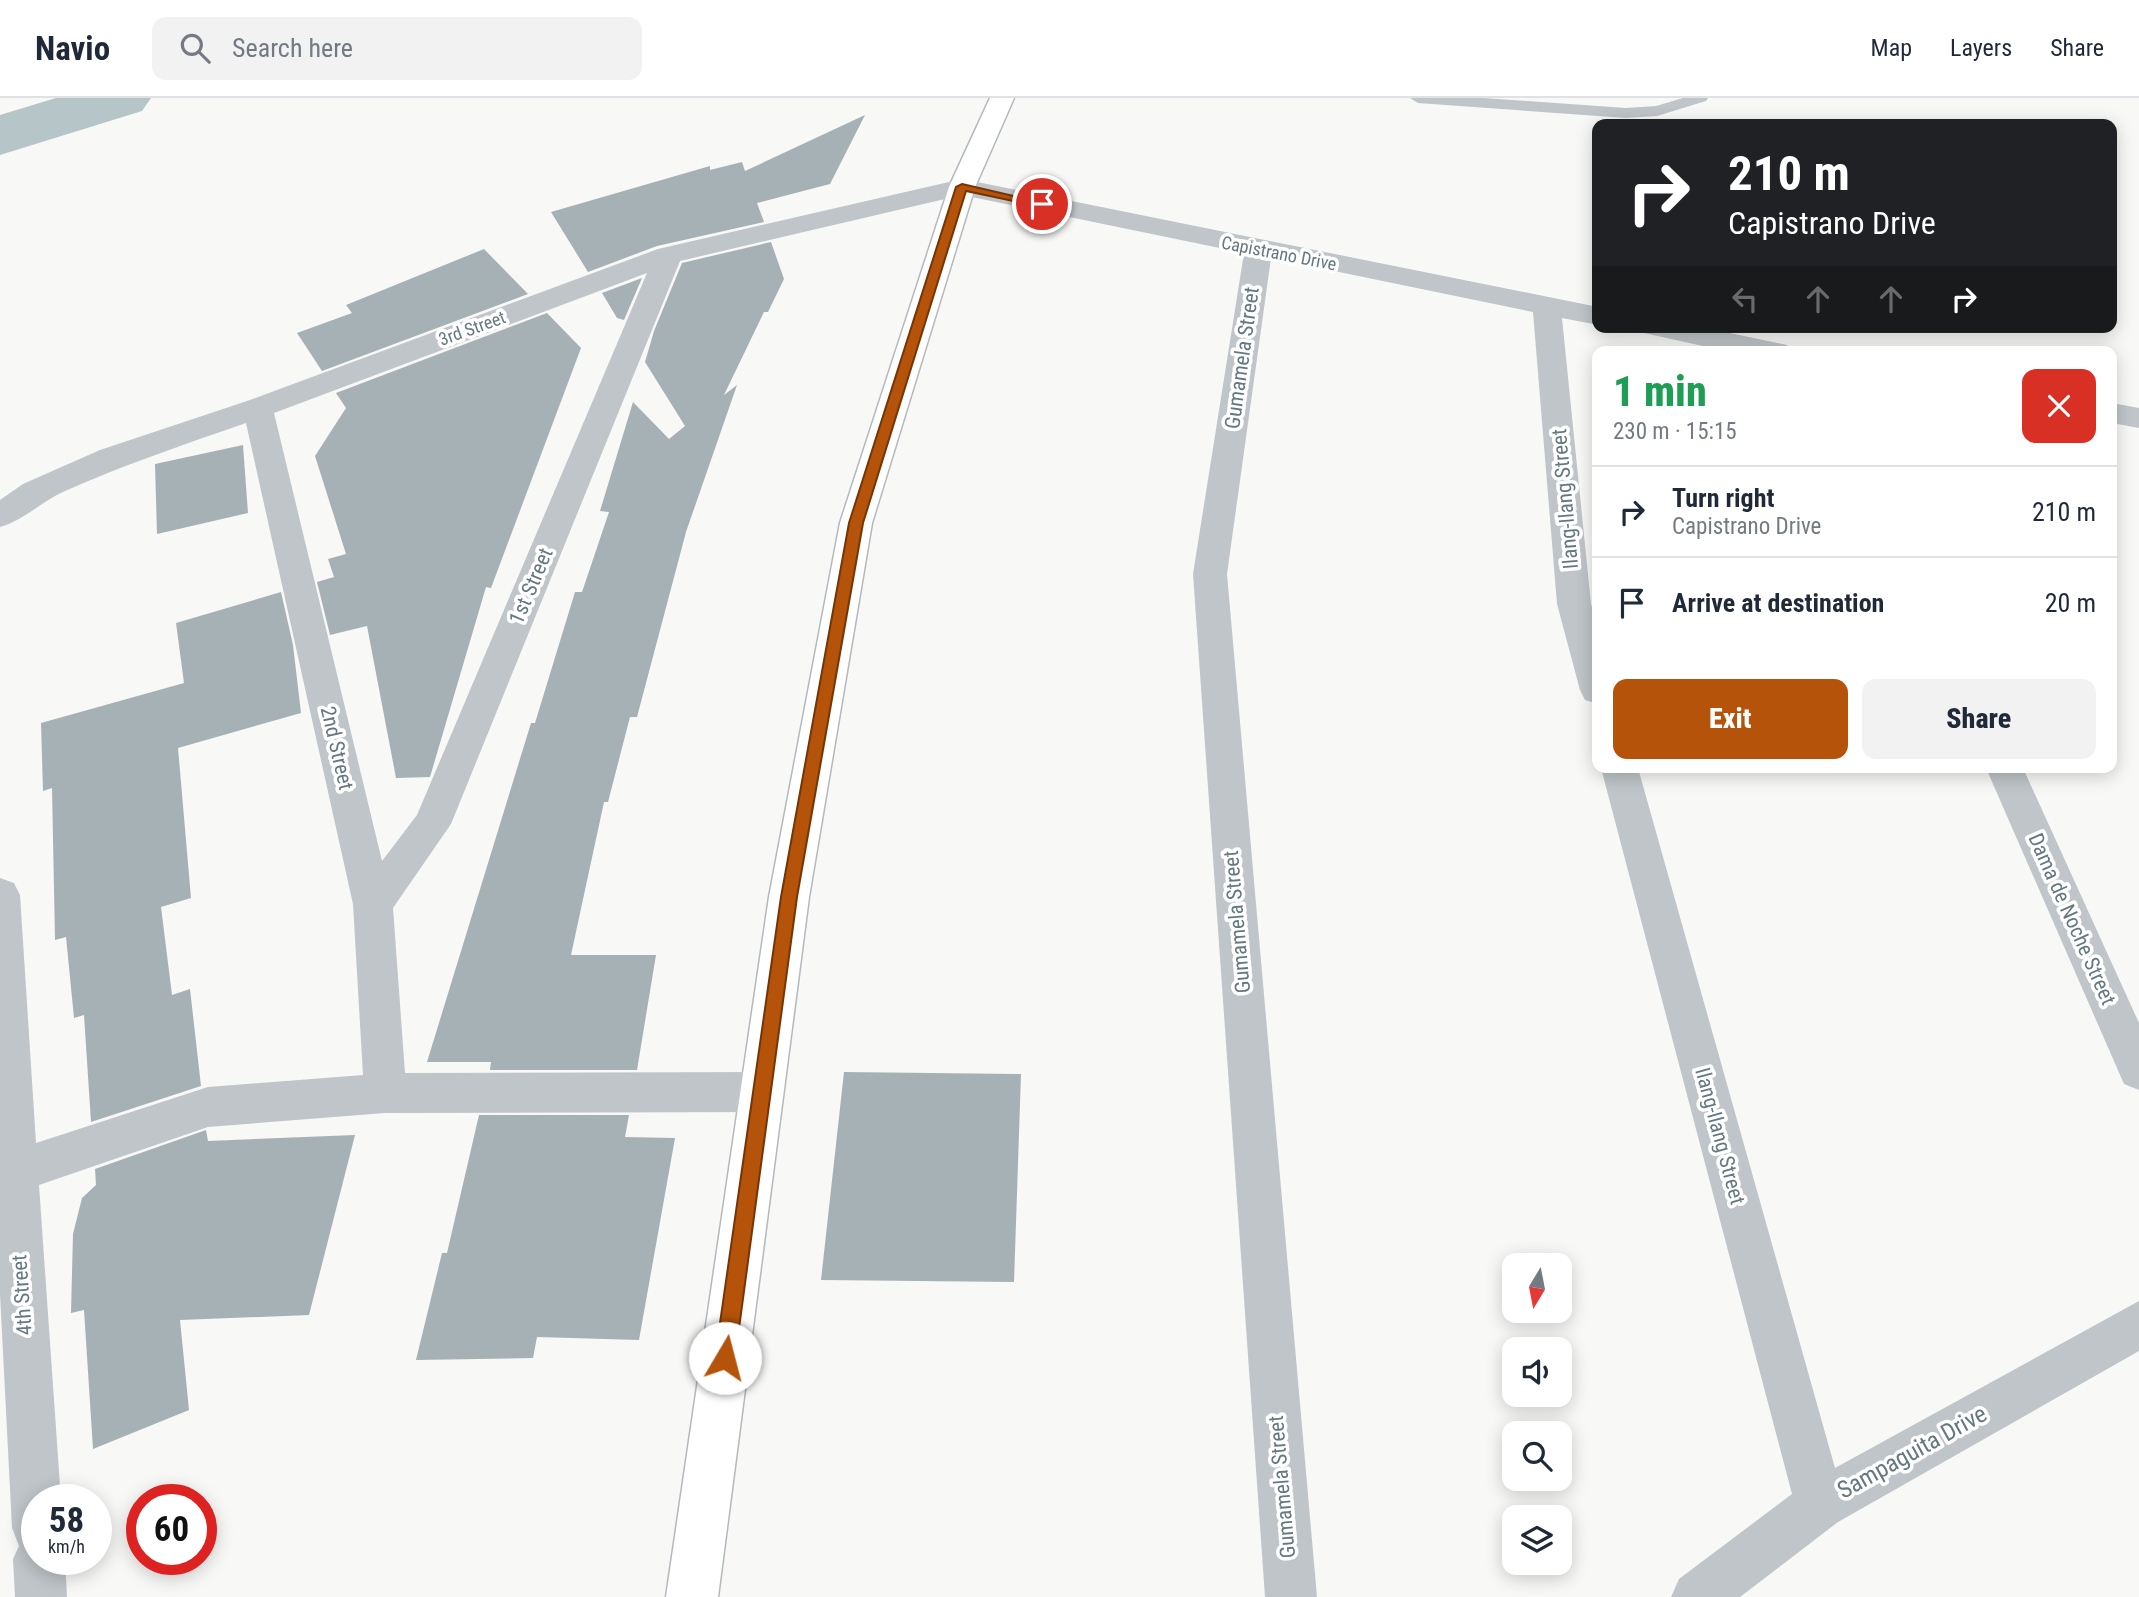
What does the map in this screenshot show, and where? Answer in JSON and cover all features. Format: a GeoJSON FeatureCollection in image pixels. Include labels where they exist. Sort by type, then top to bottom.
{"type":"FeatureCollection","features":[{"type":"Feature","properties":{"kind":"main road"},"geometry":{"type":"LineString","coordinates":[[692,1597],[789,897],[856,523],[962,187],[1002,98]]}},
{"type":"Feature","properties":{"kind":"street","name":"Capistrano Drive"},"geometry":{"type":"LineString","coordinates":[[962,187],[1592,315]]}},
{"type":"Feature","properties":{"kind":"street","name":"3rd Street"},"geometry":{"type":"LineString","coordinates":[[0,516],[34,492],[111,458],[258,408],[668,255],[962,187]]}},
{"type":"Feature","properties":{"kind":"street","name":"Gumamela Street"},"geometry":{"type":"LineString","coordinates":[[1258,249],[1210,574],[1291,1597]]}},
{"type":"Feature","properties":{"kind":"street","name":"1st Street"},"geometry":{"type":"LineString","coordinates":[[373,904],[432,824],[668,255]]}},
{"type":"Feature","properties":{"kind":"street","name":"Ilang-Ilang Street"},"geometry":{"type":"LineString","coordinates":[[1546,306],[1574,604],[1592,668]]}},
{"type":"Feature","properties":{"kind":"street"},"geometry":{"type":"LineString","coordinates":[[1684,333],[1747,346]]}},
{"type":"Feature","properties":{"kind":"street","name":"2nd Street"},"geometry":{"type":"LineString","coordinates":[[258,408],[373,904],[385,1093]]}},
{"type":"Feature","properties":{"kind":"street"},"geometry":{"type":"LineString","coordinates":[[2117,414],[2139,418]]}},
{"type":"Feature","properties":{"kind":"street","name":"Ilang-Ilang Street"},"geometry":{"type":"LineString","coordinates":[[1620,773],[1820,1504]]}},
{"type":"Feature","properties":{"kind":"street","name":"Dama de Noche Street"},"geometry":{"type":"LineString","coordinates":[[2006,773],[2139,1070]]}},
{"type":"Feature","properties":{"kind":"street","name":"4th Street"},"geometry":{"type":"LineString","coordinates":[[0,895],[7,1174],[33,1484]]}},
{"type":"Feature","properties":{"kind":"street"},"geometry":{"type":"LineString","coordinates":[[7,1174],[208,1107],[385,1093],[762,1091]]}},
{"type":"Feature","properties":{"kind":"street","name":"Sampaguita Drive"},"geometry":{"type":"LineString","coordinates":[[1697,1597],[1820,1504],[2139,1325]]}},
{"type":"Feature","properties":{"kind":"street"},"geometry":{"type":"LineString","coordinates":[[40,1575],[41,1597]]}},
{"type":"Feature","properties":{"kind":"lane"},"geometry":{"type":"LineString","coordinates":[[1418,98],[1626,113],[1657,111],[1700,98]]}},
{"type":"Feature","properties":{"kind":"building"},"geometry":{"type":"Polygon","coordinates":[[[865,115],[830,184],[757,203],[764,222],[657,246],[588,272],[551,212],[710,166],[710,170],[742,162],[745,171],[865,115]]]}},
{"type":"Feature","properties":{"kind":"building"},"geometry":{"type":"Polygon","coordinates":[[[771,242],[784,279],[768,312],[764,312],[724,395],[737,385],[686,532],[637,717],[630,717],[608,802],[604,802],[571,955],[656,955],[637,1070],[490,1070],[491,1062],[427,1062],[531,723],[535,723],[575,592],[582,592],[609,512],[600,511],[633,402],[669,439],[685,426],[645,362],[654,331],[682,263],[771,242]]]}},
{"type":"Feature","properties":{"kind":"building"},"geometry":{"type":"Polygon","coordinates":[[[484,249],[528,294],[322,371],[297,333],[352,313],[346,305],[484,249]]]}},
{"type":"Feature","properties":{"kind":"building"},"geometry":{"type":"Polygon","coordinates":[[[642,278],[624,320],[617,318],[602,293],[642,278]]]}},
{"type":"Feature","properties":{"kind":"building"},"geometry":{"type":"Polygon","coordinates":[[[547,313],[581,348],[491,588],[486,587],[430,777],[396,778],[367,626],[330,635],[317,582],[334,577],[328,559],[346,554],[315,456],[346,408],[336,393],[547,313]]]}},
{"type":"Feature","properties":{"kind":"building"},"geometry":{"type":"Polygon","coordinates":[[[243,445],[248,513],[157,534],[155,464],[243,445]]]}},
{"type":"Feature","properties":{"kind":"building"},"geometry":{"type":"Polygon","coordinates":[[[281,592],[293,645],[301,713],[178,748],[191,898],[161,907],[172,995],[190,989],[201,1086],[91,1122],[84,1015],[74,1018],[66,937],[55,940],[52,788],[43,791],[41,723],[184,683],[176,623],[281,592]]]}},
{"type":"Feature","properties":{"kind":"building"},"geometry":{"type":"Polygon","coordinates":[[[844,1072],[1021,1074],[1014,1282],[821,1280],[844,1072]]]}},
{"type":"Feature","properties":{"kind":"building"},"geometry":{"type":"Polygon","coordinates":[[[479,1115],[629,1115],[625,1137],[675,1138],[639,1340],[537,1337],[533,1358],[416,1360],[442,1253],[447,1253],[479,1115]]]}},
{"type":"Feature","properties":{"kind":"building"},"geometry":{"type":"Polygon","coordinates":[[[206,1130],[208,1141],[355,1135],[309,1315],[180,1320],[189,1410],[93,1449],[84,1310],[71,1313],[73,1234],[82,1198],[96,1185],[95,1169],[206,1130]]]}},
{"type":"Feature","properties":{"kind":"waterway"},"geometry":{"type":"LineString","coordinates":[[0,136],[120,98]]}},
{"type":"Feature","properties":{"kind":"route"},"geometry":{"type":"LineString","coordinates":[[725,1358],[789,897],[856,523],[962,187],[1042,204]]}}]}
